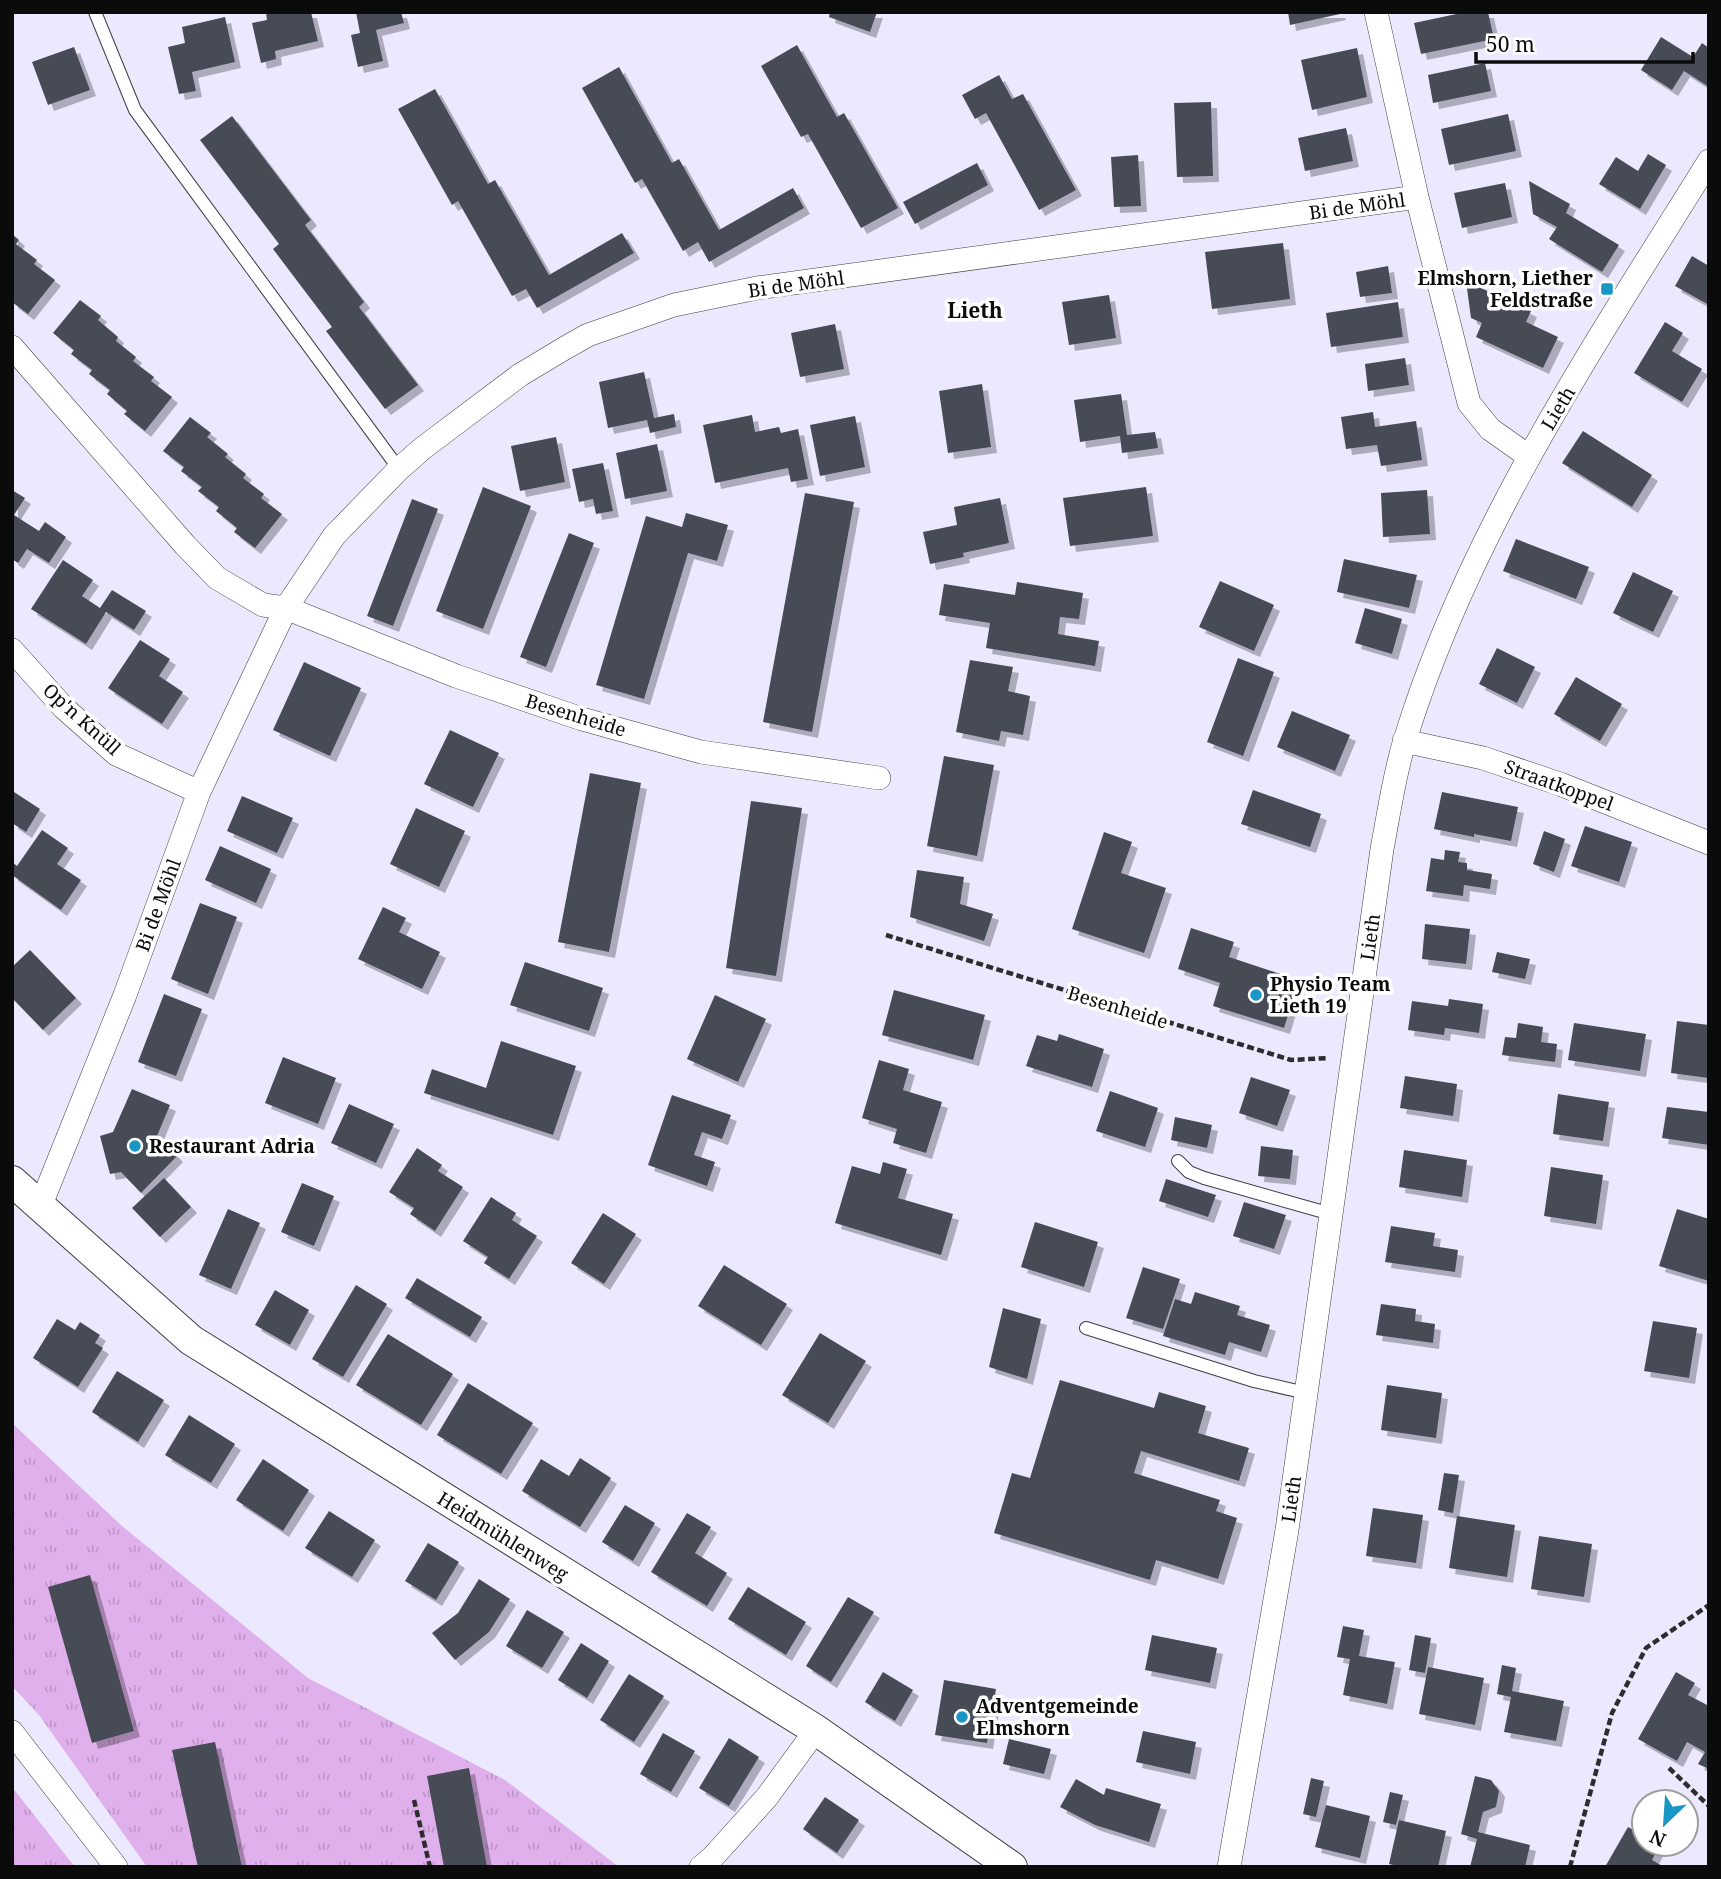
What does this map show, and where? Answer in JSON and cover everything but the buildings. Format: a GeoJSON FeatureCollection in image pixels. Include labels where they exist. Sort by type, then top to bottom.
{"type":"FeatureCollection","features":[{"type":"Feature","properties":{"kind":"street"},"geometry":{"type":"LineString","coordinates":[[1376,12],[1469,403],[1490,429],[1528,456]]}},
{"type":"Feature","properties":{"kind":"street","name":"Lieth"},"geometry":{"type":"LineString","coordinates":[[1229,1867],[1287,1530],[1382,849],[1404,741],[1455,602],[1528,456],[1709,161]]}},
{"type":"Feature","properties":{"kind":"street","name":"Bi de Möhl"},"geometry":{"type":"LineString","coordinates":[[40,1207],[125,995],[199,792],[286,608],[334,536],[399,468],[465,414],[520,375],[588,335],[674,305],[757,288],[1418,197]]}},
{"type":"Feature","properties":{"kind":"street"},"geometry":{"type":"LineString","coordinates":[[12,347],[217,578],[263,605],[286,608]]}},
{"type":"Feature","properties":{"kind":"street","name":"Besenheide"},"geometry":{"type":"LineString","coordinates":[[286,608],[456,676],[582,719],[701,752],[879,779]]}},
{"type":"Feature","properties":{"kind":"street","name":"Op'n Knüll"},"geometry":{"type":"LineString","coordinates":[[12,650],[64,708],[116,754],[199,792]]}},
{"type":"Feature","properties":{"kind":"street","name":"Straatkoppel"},"geometry":{"type":"LineString","coordinates":[[1404,741],[1483,758],[1560,784],[1709,843]]}},
{"type":"Feature","properties":{"kind":"street","name":"Heidmühlenweg"},"geometry":{"type":"LineString","coordinates":[[12,1181],[191,1340],[816,1730],[1012,1867]]}},
{"type":"Feature","properties":{"kind":"street"},"geometry":{"type":"LineString","coordinates":[[701,1867],[767,1797],[816,1730]]}},
{"type":"Feature","properties":{"kind":"street"},"geometry":{"type":"LineString","coordinates":[[12,1732],[116,1867]]}},
{"type":"Feature","properties":{"kind":"lane"},"geometry":{"type":"LineString","coordinates":[[95,12],[135,110],[399,468]]}},
{"type":"Feature","properties":{"kind":"lane"},"geometry":{"type":"LineString","coordinates":[[1178,1161],[1189,1172],[1204,1178],[1331,1213]]}},
{"type":"Feature","properties":{"kind":"lane"},"geometry":{"type":"LineString","coordinates":[[1086,1328],[1261,1383],[1306,1393]]}},
{"type":"Feature","properties":{"kind":"path","name":"Besenheide"},"geometry":{"type":"LineString","coordinates":[[886,935],[1291,1060],[1353,1057]]}},
{"type":"Feature","properties":{"kind":"path"},"geometry":{"type":"LineString","coordinates":[[1570,1867],[1617,1702],[1646,1648],[1709,1605]]}},
{"type":"Feature","properties":{"kind":"path"},"geometry":{"type":"LineString","coordinates":[[1669,1768],[1709,1806]]}},
{"type":"Feature","properties":{"kind":"path"},"geometry":{"type":"LineString","coordinates":[[414,1800],[430,1867]]}},
{"type":"Feature","properties":{"kind":"green space"},"geometry":{"type":"Polygon","coordinates":[[[12,1423],[122,1526],[308,1678],[505,1780],[619,1867],[147,1867],[39,1715],[12,1686],[12,1423]]]}},
{"type":"Feature","properties":{"kind":"green space"},"geometry":{"type":"Polygon","coordinates":[[[12,1787],[75,1867],[12,1867],[12,1787]]]}},
{"type":"Feature","properties":{"kind":"place","name":"Elmshorn, Liether Feldstraße"},"geometry":{"type":"Point","coordinates":[1607,289]}},
{"type":"Feature","properties":{"kind":"place","name":"Physio Team Lieth 19"},"geometry":{"type":"Point","coordinates":[1256,995]}},
{"type":"Feature","properties":{"kind":"place","name":"Restaurant Adria"},"geometry":{"type":"Point","coordinates":[135,1146]}},
{"type":"Feature","properties":{"kind":"place","name":"Adventgemeinde Elmshorn"},"geometry":{"type":"Point","coordinates":[962,1717]}},
{"type":"Feature","properties":{"kind":"district","name":"Lieth"},"geometry":{"type":"Point","coordinates":[975,311]}}]}
